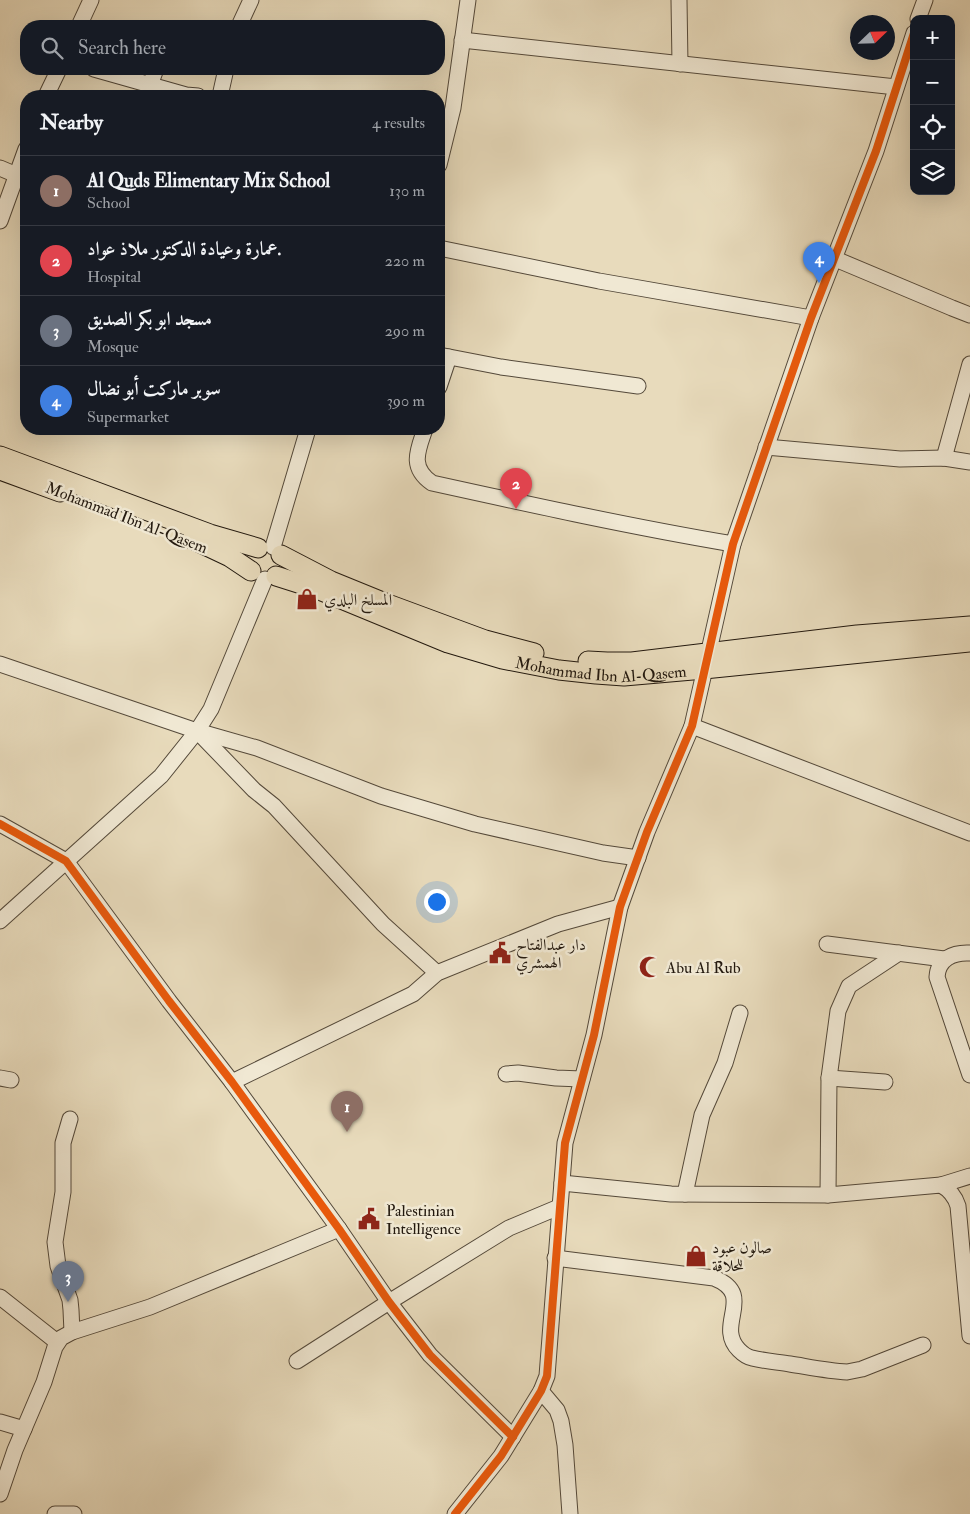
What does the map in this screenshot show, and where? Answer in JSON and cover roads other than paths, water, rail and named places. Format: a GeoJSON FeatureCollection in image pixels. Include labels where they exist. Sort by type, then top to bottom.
{"type":"FeatureCollection","features":[{"type":"Feature","properties":{"kind":"main road","name":"Mohammad Ibn Al-Qasem"},"geometry":{"type":"LineString","coordinates":[[0,456],[210,534],[236,543],[271,550],[331,581],[385,603],[485,640],[515,649],[578,660],[607,662],[706,661],[970,642]]}},
{"type":"Feature","properties":{"kind":"main road","name":"Mohammad Ibn Al-Qasem"},"geometry":{"type":"LineString","coordinates":[[0,470],[189,538],[264,575],[317,589],[448,643],[502,659],[559,670],[624,676],[857,636],[970,626]]}},
{"type":"Feature","properties":{"kind":"main road"},"geometry":{"type":"LineString","coordinates":[[271,550],[282,567],[280,572],[264,575],[249,560],[254,551],[271,550]]}},
{"type":"Feature","properties":{"kind":"street"},"geometry":{"type":"LineString","coordinates":[[82,20],[91,0]]}},
{"type":"Feature","properties":{"kind":"street"},"geometry":{"type":"LineString","coordinates":[[242,20],[250,0]]}},
{"type":"Feature","properties":{"kind":"street"},"geometry":{"type":"LineString","coordinates":[[446,108],[462,40],[468,0]]}},
{"type":"Feature","properties":{"kind":"street"},"geometry":{"type":"LineString","coordinates":[[679,0],[680,64]]}},
{"type":"Feature","properties":{"kind":"street"},"geometry":{"type":"LineString","coordinates":[[919,15],[924,0]]}},
{"type":"Feature","properties":{"kind":"street"},"geometry":{"type":"LineString","coordinates":[[462,40],[896,88]]}},
{"type":"Feature","properties":{"kind":"street"},"geometry":{"type":"LineString","coordinates":[[455,1514],[501,1456],[541,1391],[548,1366],[565,1143],[594,1035],[620,907],[692,726],[733,544],[811,318],[876,151],[910,45]]}},
{"type":"Feature","properties":{"kind":"street"},"geometry":{"type":"LineString","coordinates":[[49,90],[56,75]]}},
{"type":"Feature","properties":{"kind":"street"},"geometry":{"type":"LineString","coordinates":[[115,75],[168,90]]}},
{"type":"Feature","properties":{"kind":"street"},"geometry":{"type":"LineString","coordinates":[[150,85],[154,75]]}},
{"type":"Feature","properties":{"kind":"street"},"geometry":{"type":"LineString","coordinates":[[221,90],[225,75]]}},
{"type":"Feature","properties":{"kind":"street"},"geometry":{"type":"LineString","coordinates":[[0,168],[20,177]]}},
{"type":"Feature","properties":{"kind":"street"},"geometry":{"type":"LineString","coordinates":[[0,221],[20,179]]}},
{"type":"Feature","properties":{"kind":"street"},"geometry":{"type":"LineString","coordinates":[[445,249],[598,281],[811,318]]}},
{"type":"Feature","properties":{"kind":"street"},"geometry":{"type":"LineString","coordinates":[[833,258],[970,315]]}},
{"type":"Feature","properties":{"kind":"street"},"geometry":{"type":"LineString","coordinates":[[445,356],[501,367],[638,386]]}},
{"type":"Feature","properties":{"kind":"street"},"geometry":{"type":"LineString","coordinates":[[944,458],[970,364]]}},
{"type":"Feature","properties":{"kind":"street"},"geometry":{"type":"LineString","coordinates":[[271,550],[306,435]]}},
{"type":"Feature","properties":{"kind":"street"},"geometry":{"type":"LineString","coordinates":[[423,435],[418,451],[418,465],[425,478],[432,482],[615,522],[733,544]]}},
{"type":"Feature","properties":{"kind":"street"},"geometry":{"type":"LineString","coordinates":[[766,447],[900,459],[944,458],[970,462]]}},
{"type":"Feature","properties":{"kind":"street"},"geometry":{"type":"LineString","coordinates":[[0,921],[161,776],[197,731],[211,710],[264,575]]}},
{"type":"Feature","properties":{"kind":"street"},"geometry":{"type":"LineString","coordinates":[[0,664],[197,731],[257,748],[381,796],[475,824],[603,853],[638,858]]}},
{"type":"Feature","properties":{"kind":"street"},"geometry":{"type":"LineString","coordinates":[[692,726],[970,833]]}},
{"type":"Feature","properties":{"kind":"street"},"geometry":{"type":"LineString","coordinates":[[197,731],[254,790],[274,806],[383,924],[437,973]]}},
{"type":"Feature","properties":{"kind":"street"},"geometry":{"type":"LineString","coordinates":[[0,824],[66,861],[169,1001],[232,1082],[339,1229],[389,1302],[430,1356],[512,1437]]}},
{"type":"Feature","properties":{"kind":"street"},"geometry":{"type":"LineString","coordinates":[[232,1082],[413,994],[437,973],[558,924],[620,907]]}},
{"type":"Feature","properties":{"kind":"street"},"geometry":{"type":"LineString","coordinates":[[827,944],[944,959]]}},
{"type":"Feature","properties":{"kind":"street"},"geometry":{"type":"LineString","coordinates":[[970,953],[961,952],[944,959],[937,971],[938,982],[970,1075]]}},
{"type":"Feature","properties":{"kind":"street"},"geometry":{"type":"LineString","coordinates":[[828,1196],[830,1078],[838,1011],[849,986],[899,953]]}},
{"type":"Feature","properties":{"kind":"street"},"geometry":{"type":"LineString","coordinates":[[684,1194],[702,1116],[725,1063],[740,1013]]}},
{"type":"Feature","properties":{"kind":"street"},"geometry":{"type":"LineString","coordinates":[[506,1074],[518,1073],[582,1079]]}},
{"type":"Feature","properties":{"kind":"street"},"geometry":{"type":"LineString","coordinates":[[830,1078],[884,1082]]}},
{"type":"Feature","properties":{"kind":"street"},"geometry":{"type":"LineString","coordinates":[[70,1119],[63,1143],[63,1192],[56,1242],[58,1266],[72,1310],[72,1332]]}},
{"type":"Feature","properties":{"kind":"street"},"geometry":{"type":"LineString","coordinates":[[562,1183],[671,1194],[828,1196],[941,1186],[970,1176]]}},
{"type":"Feature","properties":{"kind":"street"},"geometry":{"type":"LineString","coordinates":[[941,1186],[952,1194],[958,1206],[970,1336]]}},
{"type":"Feature","properties":{"kind":"street"},"geometry":{"type":"LineString","coordinates":[[297,1361],[509,1228],[559,1207]]}},
{"type":"Feature","properties":{"kind":"street"},"geometry":{"type":"LineString","coordinates":[[0,1494],[15,1450],[44,1382],[57,1342],[72,1332],[150,1307],[339,1229]]}},
{"type":"Feature","properties":{"kind":"street"},"geometry":{"type":"LineString","coordinates":[[555,1258],[714,1278],[722,1282],[732,1292],[734,1301],[735,1308],[730,1324],[732,1340],[738,1350],[752,1358],[847,1372],[862,1369],[924,1344]]}},
{"type":"Feature","properties":{"kind":"street"},"geometry":{"type":"LineString","coordinates":[[0,1297],[57,1342]]}},
{"type":"Feature","properties":{"kind":"street"},"geometry":{"type":"LineString","coordinates":[[541,1391],[557,1410],[561,1421],[565,1445],[570,1514]]}},
{"type":"Feature","properties":{"kind":"street"},"geometry":{"type":"LineString","coordinates":[[0,1422],[24,1429]]}},
{"type":"Feature","properties":{"kind":"street"},"geometry":{"type":"LineString","coordinates":[[55,1514],[74,1514]]}},
{"type":"Feature","properties":{"kind":"place","name":"سوبر ماركت أبو نضال"},"geometry":{"type":"Point","coordinates":[819,283]}},
{"type":"Feature","properties":{"kind":"place","name":"عمارة وعيادة الدكتور ملاذ عواد."},"geometry":{"type":"Point","coordinates":[516,509]}},
{"type":"Feature","properties":{"kind":"place","name":"المسلخ البلدي"},"geometry":{"type":"Point","coordinates":[307,599]}},
{"type":"Feature","properties":{"kind":"place","name":"دار عبدالفتاح الهمشري"},"geometry":{"type":"Point","coordinates":[500,953]}},
{"type":"Feature","properties":{"kind":"place","name":"Abu Al Rub"},"geometry":{"type":"Point","coordinates":[650,967]}},
{"type":"Feature","properties":{"kind":"place","name":"Al Quds Elimentary Mix School"},"geometry":{"type":"Point","coordinates":[347,1132]}},
{"type":"Feature","properties":{"kind":"place","name":"Palestinian Intelligence"},"geometry":{"type":"Point","coordinates":[369,1219]}},
{"type":"Feature","properties":{"kind":"place","name":"صالون عبود للحلاقة"},"geometry":{"type":"Point","coordinates":[696,1256]}},
{"type":"Feature","properties":{"kind":"place","name":"مسجد ابو بكر الصديق"},"geometry":{"type":"Point","coordinates":[68,1302]}}]}
